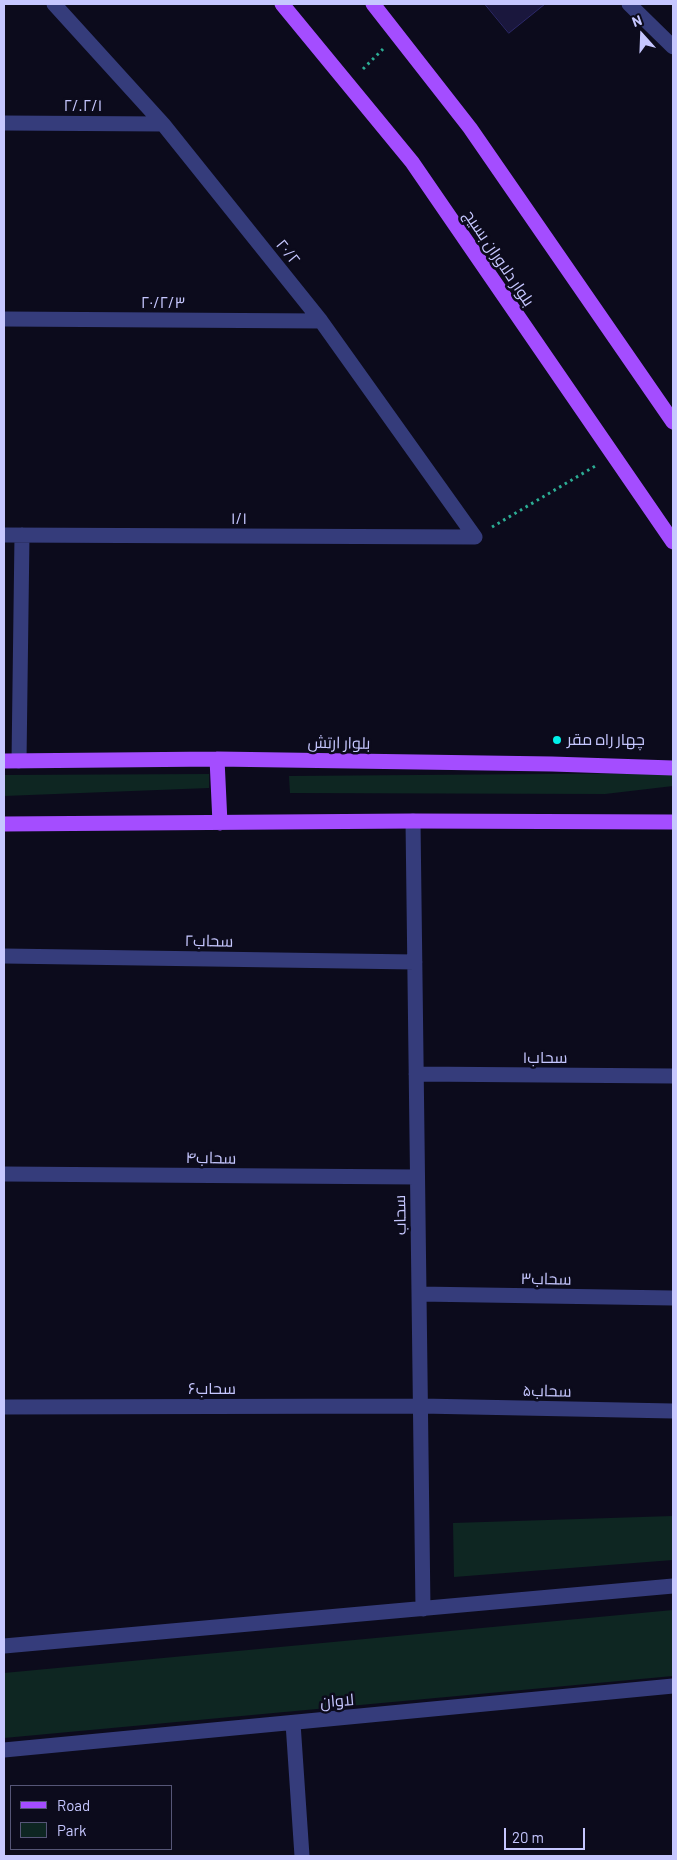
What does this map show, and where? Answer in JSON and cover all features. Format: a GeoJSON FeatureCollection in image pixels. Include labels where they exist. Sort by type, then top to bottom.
{"type":"FeatureCollection","features":[{"type":"Feature","properties":{"kind":"main road","name":"بلوار دلاوران بسیج"},"geometry":{"type":"LineString","coordinates":[[282,4],[412,162],[613,455],[667,529],[673,542]]}},
{"type":"Feature","properties":{"kind":"main road"},"geometry":{"type":"LineString","coordinates":[[372,4],[470,128],[673,422]]}},
{"type":"Feature","properties":{"kind":"main road"},"geometry":{"type":"LineString","coordinates":[[658,768],[673,754]]}},
{"type":"Feature","properties":{"kind":"main road"},"geometry":{"type":"LineString","coordinates":[[217,758],[220,823]]}},
{"type":"Feature","properties":{"kind":"main road","name":"بلوار ارتش"},"geometry":{"type":"LineString","coordinates":[[11,761],[217,758],[673,768]]}},
{"type":"Feature","properties":{"kind":"main road"},"geometry":{"type":"LineString","coordinates":[[4,824],[413,821],[673,822]]}},
{"type":"Feature","properties":{"kind":"street","name":"۲۰/۲"},"geometry":{"type":"LineString","coordinates":[[54,4],[163,124],[321,321],[475,538]]}},
{"type":"Feature","properties":{"kind":"street"},"geometry":{"type":"LineString","coordinates":[[629,4],[673,47]]}},
{"type":"Feature","properties":{"kind":"street","name":"۲/.۲/۱"},"geometry":{"type":"LineString","coordinates":[[4,123],[163,124]]}},
{"type":"Feature","properties":{"kind":"street","name":"۲۰/۲/۳"},"geometry":{"type":"LineString","coordinates":[[4,319],[321,321]]}},
{"type":"Feature","properties":{"kind":"street","name":"۱/۱"},"geometry":{"type":"LineString","coordinates":[[4,535],[475,538]]}},
{"type":"Feature","properties":{"kind":"street"},"geometry":{"type":"LineString","coordinates":[[11,761],[22,535]]}},
{"type":"Feature","properties":{"kind":"street","name":"سحاب"},"geometry":{"type":"LineString","coordinates":[[413,821],[423,1609]]}},
{"type":"Feature","properties":{"kind":"street","name":"۲سحاب"},"geometry":{"type":"LineString","coordinates":[[4,956],[415,962]]}},
{"type":"Feature","properties":{"kind":"street","name":"۱سحاب"},"geometry":{"type":"LineString","coordinates":[[416,1074],[673,1076]]}},
{"type":"Feature","properties":{"kind":"street","name":"۴سحاب"},"geometry":{"type":"LineString","coordinates":[[4,1174],[417,1177]]}},
{"type":"Feature","properties":{"kind":"street","name":"۳سحاب"},"geometry":{"type":"LineString","coordinates":[[419,1294],[673,1298]]}},
{"type":"Feature","properties":{"kind":"street","name":"۶سحاب"},"geometry":{"type":"LineString","coordinates":[[4,1407],[420,1406]]}},
{"type":"Feature","properties":{"kind":"street","name":"۵سحاب"},"geometry":{"type":"LineString","coordinates":[[420,1406],[673,1410]]}},
{"type":"Feature","properties":{"kind":"street"},"geometry":{"type":"LineString","coordinates":[[4,1646],[673,1586]]}},
{"type":"Feature","properties":{"kind":"street","name":"لاوان"},"geometry":{"type":"LineString","coordinates":[[4,1750],[673,1686]]}},
{"type":"Feature","properties":{"kind":"street"},"geometry":{"type":"LineString","coordinates":[[293,1723],[302,1856]]}},
{"type":"Feature","properties":{"kind":"path"},"geometry":{"type":"LineString","coordinates":[[348,84],[398,36]]}},
{"type":"Feature","properties":{"kind":"path"},"geometry":{"type":"LineString","coordinates":[[475,538],[613,455]]}},
{"type":"Feature","properties":{"kind":"green space"},"geometry":{"type":"Polygon","coordinates":[[[673,773],[673,786],[605,794],[290,793],[289,776],[673,773]]]}},
{"type":"Feature","properties":{"kind":"green space"},"geometry":{"type":"Polygon","coordinates":[[[209,774],[209,788],[4,796],[4,775],[209,774]]]}},
{"type":"Feature","properties":{"kind":"green space"},"geometry":{"type":"Polygon","coordinates":[[[673,1516],[673,1560],[454,1577],[453,1523],[673,1516]]]}},
{"type":"Feature","properties":{"kind":"green space"},"geometry":{"type":"Polygon","coordinates":[[[673,1610],[673,1676],[4,1738],[4,1673],[673,1610]]]}},
{"type":"Feature","properties":{"kind":"building"},"geometry":{"type":"Polygon","coordinates":[[[485,4],[545,4],[509,33],[485,4]]]}},
{"type":"Feature","properties":{"kind":"place","name":"چهار راه مقر"},"geometry":{"type":"Point","coordinates":[557,740]}}]}
